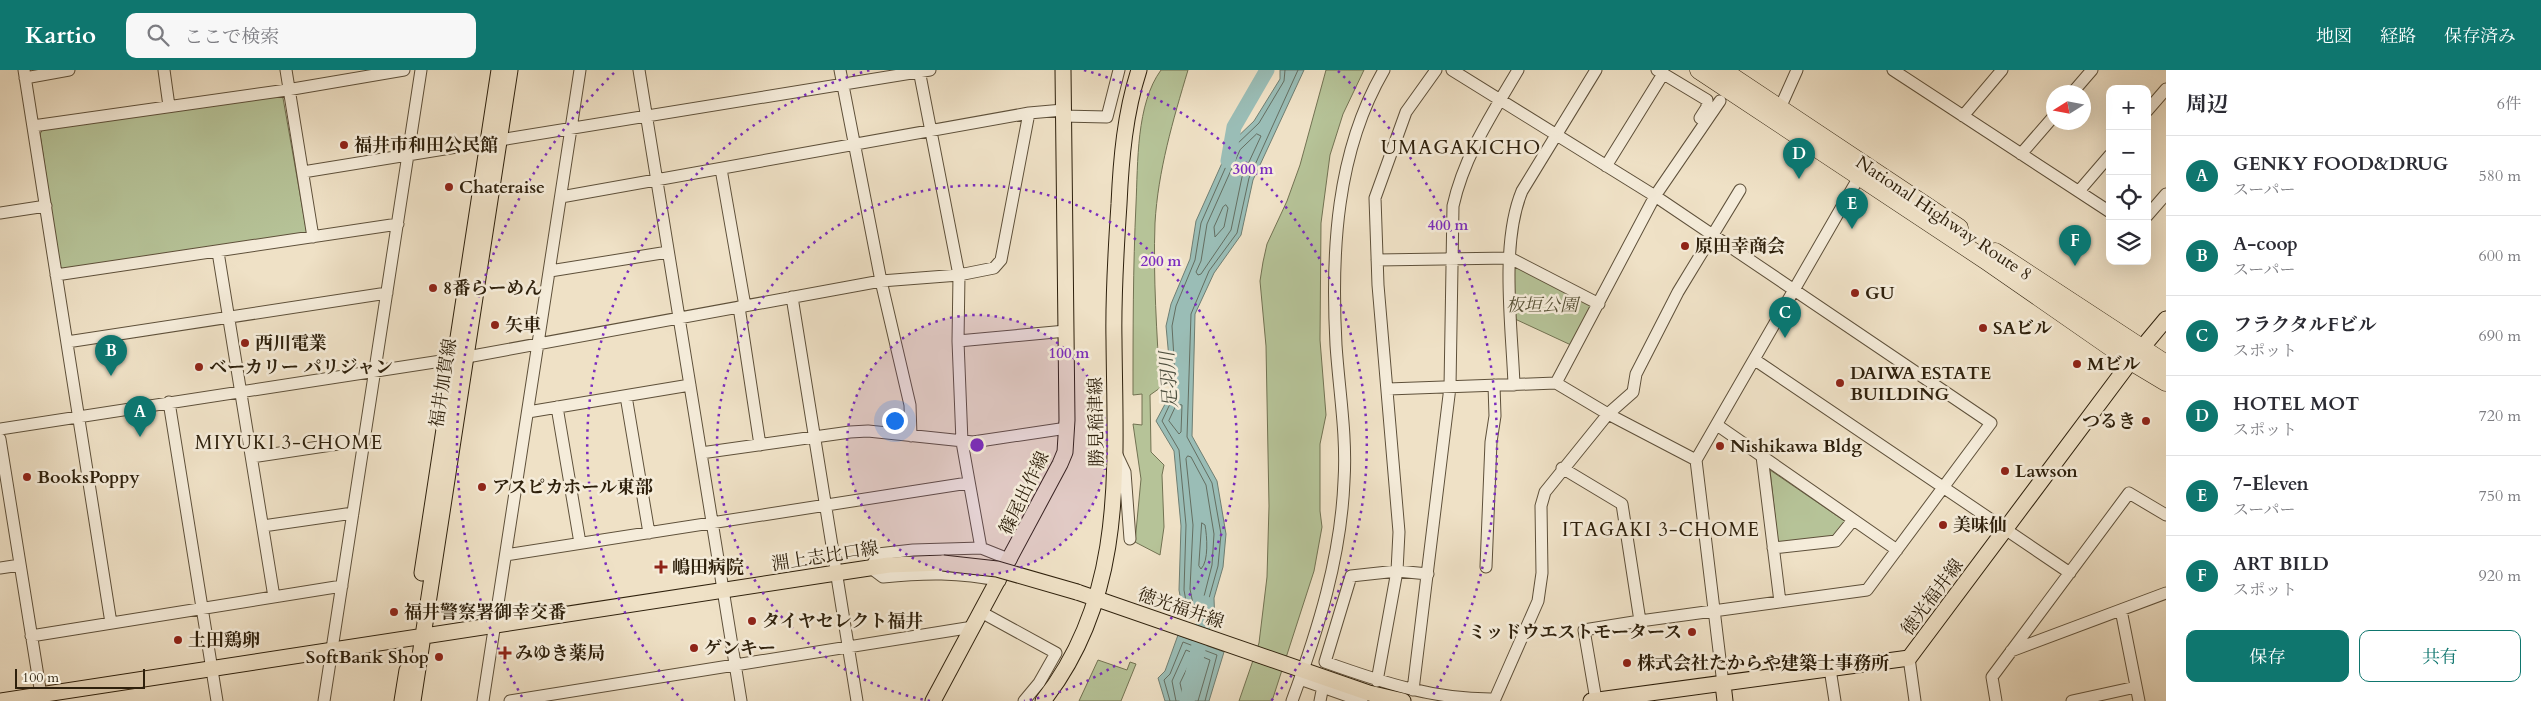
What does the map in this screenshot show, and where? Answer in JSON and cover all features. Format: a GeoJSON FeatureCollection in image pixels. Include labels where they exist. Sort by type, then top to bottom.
{"type":"FeatureCollection","features":[{"type":"Feature","properties":{"kind":"highway","name":"National Highway Route 8"},"geometry":{"type":"LineString","coordinates":[[1699,70],[1987,261],[2136,355],[2166,364]]}},
{"type":"Feature","properties":{"kind":"highway","name":"National Highway Route 8"},"geometry":{"type":"LineString","coordinates":[[1722,70],[1780,108],[2136,355],[2166,382]]}},
{"type":"Feature","properties":{"kind":"main road","name":"福井加賀線"},"geometry":{"type":"LineString","coordinates":[[412,701],[417,639],[494,139],[499,70]]}},
{"type":"Feature","properties":{"kind":"main road","name":"福井加賀線"},"geometry":{"type":"LineString","coordinates":[[494,139],[510,70]]}},
{"type":"Feature","properties":{"kind":"main road","name":"篠尾出作線"},"geometry":{"type":"LineString","coordinates":[[933,701],[1000,581],[1065,452],[1067,428],[1063,70]]}},
{"type":"Feature","properties":{"kind":"main road","name":"勝見稲津線"},"geometry":{"type":"LineString","coordinates":[[1043,701],[1074,654],[1100,600],[1114,509],[1116,455],[1114,338],[1121,159],[1139,70]]}},
{"type":"Feature","properties":{"kind":"main road","name":"徳光福井線"},"geometry":{"type":"LineString","coordinates":[[1591,701],[1909,658],[2136,355],[2166,319]]}},
{"type":"Feature","properties":{"kind":"main road","name":"徳光福井線"},"geometry":{"type":"LineString","coordinates":[[943,563],[997,569],[1077,592],[1369,693],[1408,696]]}},
{"type":"Feature","properties":{"kind":"main road","name":"淵上志比口線"},"geometry":{"type":"LineString","coordinates":[[0,701],[41,698],[212,667],[332,649],[417,639],[836,573],[871,568],[943,563]]}},
{"type":"Feature","properties":{"kind":"main road","name":"福井加賀線"},"geometry":{"type":"LineString","coordinates":[[402,701],[417,639]]}},
{"type":"Feature","properties":{"kind":"main road"},"geometry":{"type":"LineString","coordinates":[[1723,684],[1725,701]]}},
{"type":"Feature","properties":{"kind":"street"},"geometry":{"type":"LineString","coordinates":[[69,70],[25,74],[111,623]]}},
{"type":"Feature","properties":{"kind":"street"},"geometry":{"type":"LineString","coordinates":[[164,70],[169,106]]}},
{"type":"Feature","properties":{"kind":"street"},"geometry":{"type":"LineString","coordinates":[[286,70],[313,237]]}},
{"type":"Feature","properties":{"kind":"street"},"geometry":{"type":"LineString","coordinates":[[33,126],[288,90],[404,70]]}},
{"type":"Feature","properties":{"kind":"street"},"geometry":{"type":"LineString","coordinates":[[324,701],[421,70]]}},
{"type":"Feature","properties":{"kind":"street"},"geometry":{"type":"LineString","coordinates":[[483,701],[580,70]]}},
{"type":"Feature","properties":{"kind":"street"},"geometry":{"type":"LineString","coordinates":[[638,70],[742,701]]}},
{"type":"Feature","properties":{"kind":"street"},"geometry":{"type":"LineString","coordinates":[[840,70],[881,281],[910,405],[911,436]]}},
{"type":"Feature","properties":{"kind":"street"},"geometry":{"type":"LineString","coordinates":[[561,197],[855,146],[1029,113],[1063,113],[1107,117],[1119,70]]}},
{"type":"Feature","properties":{"kind":"street"},"geometry":{"type":"LineString","coordinates":[[1292,701],[1304,672],[1332,573],[1342,520],[1344,479],[1336,343],[1336,242],[1342,185],[1366,104],[1384,70]]}},
{"type":"Feature","properties":{"kind":"street"},"geometry":{"type":"LineString","coordinates":[[1377,681],[1397,570],[1399,532],[1377,260],[1375,198],[1406,112],[1436,70]]}},
{"type":"Feature","properties":{"kind":"street"},"geometry":{"type":"LineString","coordinates":[[1452,70],[1655,196],[1991,423],[1867,590],[1584,630],[1596,700]]}},
{"type":"Feature","properties":{"kind":"street"},"geometry":{"type":"LineString","coordinates":[[1408,696],[1428,574],[1450,387],[1453,206],[1460,179],[1474,145],[1518,70]]}},
{"type":"Feature","properties":{"kind":"street"},"geometry":{"type":"LineString","coordinates":[[1514,385],[1510,258],[1514,209],[1522,191],[1596,70]]}},
{"type":"Feature","properties":{"kind":"street"},"geometry":{"type":"LineString","coordinates":[[1780,108],[1797,70]]}},
{"type":"Feature","properties":{"kind":"street"},"geometry":{"type":"LineString","coordinates":[[1893,70],[1910,74],[1963,116],[2106,209]]}},
{"type":"Feature","properties":{"kind":"street"},"geometry":{"type":"LineString","coordinates":[[1963,116],[2002,70]]}},
{"type":"Feature","properties":{"kind":"street"},"geometry":{"type":"LineString","coordinates":[[2079,85],[2092,70]]}},
{"type":"Feature","properties":{"kind":"street"},"geometry":{"type":"LineString","coordinates":[[303,172],[494,139],[923,71],[932,132],[959,275],[958,341],[962,442],[981,548]]}},
{"type":"Feature","properties":{"kind":"street"},"geometry":{"type":"LineString","coordinates":[[1606,166],[1660,72],[1707,100],[1708,107],[1679,150],[1684,154],[1690,157],[1720,114]]}},
{"type":"Feature","properties":{"kind":"street"},"geometry":{"type":"LineString","coordinates":[[2151,106],[2166,89]]}},
{"type":"Feature","properties":{"kind":"street"},"geometry":{"type":"LineString","coordinates":[[1556,383],[1655,196],[1720,101]]}},
{"type":"Feature","properties":{"kind":"street"},"geometry":{"type":"LineString","coordinates":[[0,429],[461,358],[881,281],[959,275],[994,268],[1000,260],[1029,113]]}},
{"type":"Feature","properties":{"kind":"street"},"geometry":{"type":"LineString","coordinates":[[2021,154],[2046,125]]}},
{"type":"Feature","properties":{"kind":"street"},"geometry":{"type":"LineString","coordinates":[[2079,191],[2106,160]]}},
{"type":"Feature","properties":{"kind":"street"},"geometry":{"type":"LineString","coordinates":[[721,169],[742,306],[760,445]]}},
{"type":"Feature","properties":{"kind":"street"},"geometry":{"type":"LineString","coordinates":[[1723,684],[1696,460],[1755,360],[1793,288],[1859,177]]}},
{"type":"Feature","properties":{"kind":"street"},"geometry":{"type":"LineString","coordinates":[[1428,574],[1397,570],[1351,576],[1325,662],[1377,681],[1408,696],[1494,700],[1538,601],[1542,573],[1541,506],[1545,492],[1562,468],[1608,414],[1633,392],[1636,374],[1678,292],[1740,190]]}},
{"type":"Feature","properties":{"kind":"street"},"geometry":{"type":"LineString","coordinates":[[2151,211],[2166,194]]}},
{"type":"Feature","properties":{"kind":"street"},"geometry":{"type":"LineString","coordinates":[[0,213],[46,206]]}},
{"type":"Feature","properties":{"kind":"street"},"geometry":{"type":"LineString","coordinates":[[56,275],[398,224]]}},
{"type":"Feature","properties":{"kind":"street"},"geometry":{"type":"LineString","coordinates":[[218,252],[274,597]]}},
{"type":"Feature","properties":{"kind":"street"},"geometry":{"type":"LineString","coordinates":[[550,271],[668,252]]}},
{"type":"Feature","properties":{"kind":"street"},"geometry":{"type":"LineString","coordinates":[[1377,260],[1510,258],[1599,304]]}},
{"type":"Feature","properties":{"kind":"street"},"geometry":{"type":"LineString","coordinates":[[67,342],[387,293]]}},
{"type":"Feature","properties":{"kind":"street"},"geometry":{"type":"LineString","coordinates":[[792,297],[857,701]]}},
{"type":"Feature","properties":{"kind":"street"},"geometry":{"type":"LineString","coordinates":[[958,341],[1066,331]]}},
{"type":"Feature","properties":{"kind":"street"},"geometry":{"type":"LineString","coordinates":[[1755,360],[2070,573]]}},
{"type":"Feature","properties":{"kind":"street"},"geometry":{"type":"LineString","coordinates":[[1388,389],[1556,383],[1608,414],[1696,460]]}},
{"type":"Feature","properties":{"kind":"street"},"geometry":{"type":"LineString","coordinates":[[528,412],[690,385]]}},
{"type":"Feature","properties":{"kind":"street"},"geometry":{"type":"LineString","coordinates":[[1486,567],[1491,442],[1495,416],[1494,385]]}},
{"type":"Feature","properties":{"kind":"street"},"geometry":{"type":"LineString","coordinates":[[626,396],[649,533]]}},
{"type":"Feature","properties":{"kind":"street"},"geometry":{"type":"LineString","coordinates":[[169,402],[217,701]]}},
{"type":"Feature","properties":{"kind":"street"},"geometry":{"type":"LineString","coordinates":[[557,407],[580,544]]}},
{"type":"Feature","properties":{"kind":"street"},"geometry":{"type":"LineString","coordinates":[[1717,425],[1897,550]]}},
{"type":"Feature","properties":{"kind":"street"},"geometry":{"type":"LineString","coordinates":[[701,454],[868,431],[962,442],[1067,428]]}},
{"type":"Feature","properties":{"kind":"street"},"geometry":{"type":"LineString","coordinates":[[0,439],[41,698]]}},
{"type":"Feature","properties":{"kind":"street"},"geometry":{"type":"LineString","coordinates":[[252,457],[365,440]]}},
{"type":"Feature","properties":{"kind":"street"},"geometry":{"type":"LineString","coordinates":[[1116,455],[1125,472],[1130,539]]}},
{"type":"Feature","properties":{"kind":"street"},"geometry":{"type":"LineString","coordinates":[[1762,456],[1780,602]]}},
{"type":"Feature","properties":{"kind":"street"},"geometry":{"type":"LineString","coordinates":[[1562,468],[1622,504],[1640,621]]}},
{"type":"Feature","properties":{"kind":"street"},"geometry":{"type":"LineString","coordinates":[[506,555],[968,483]]}},
{"type":"Feature","properties":{"kind":"street"},"geometry":{"type":"LineString","coordinates":[[1996,701],[1992,677],[2129,493],[2166,515]]}},
{"type":"Feature","properties":{"kind":"street"},"geometry":{"type":"LineString","coordinates":[[263,526],[353,514]]}},
{"type":"Feature","properties":{"kind":"street"},"geometry":{"type":"LineString","coordinates":[[1773,548],[1836,541],[1853,520]]}},
{"type":"Feature","properties":{"kind":"street"},"geometry":{"type":"LineString","coordinates":[[1000,581],[947,573],[883,577],[871,568],[878,554],[890,552],[981,548],[1011,560]]}},
{"type":"Feature","properties":{"kind":"street"},"geometry":{"type":"LineString","coordinates":[[0,568],[20,564]]}},
{"type":"Feature","properties":{"kind":"street"},"geometry":{"type":"LineString","coordinates":[[31,636],[342,586]]}},
{"type":"Feature","properties":{"kind":"street"},"geometry":{"type":"LineString","coordinates":[[2011,651],[2166,593]]}},
{"type":"Feature","properties":{"kind":"street"},"geometry":{"type":"LineString","coordinates":[[2121,610],[2139,701]]}},
{"type":"Feature","properties":{"kind":"street"},"geometry":{"type":"LineString","coordinates":[[981,612],[1056,653],[1039,683],[1024,701]]}},
{"type":"Feature","properties":{"kind":"street"},"geometry":{"type":"LineString","coordinates":[[510,701],[574,696],[736,664],[847,645],[973,627]]}},
{"type":"Feature","properties":{"kind":"street"},"geometry":{"type":"LineString","coordinates":[[1909,658],[1915,701]]}},
{"type":"Feature","properties":{"kind":"street"},"geometry":{"type":"LineString","coordinates":[[1830,669],[1835,701]]}},
{"type":"Feature","properties":{"kind":"street"},"geometry":{"type":"LineString","coordinates":[[1304,672],[1323,686],[1362,701]]}},
{"type":"Feature","properties":{"kind":"street"},"geometry":{"type":"LineString","coordinates":[[1320,701],[1323,686]]}},
{"type":"Feature","properties":{"kind":"street"},"geometry":{"type":"LineString","coordinates":[[2072,701],[2136,687]]}},
{"type":"Feature","properties":{"kind":"green space"},"geometry":{"type":"Polygon","coordinates":[[[1161,70],[1188,70],[1163,165],[1155,223],[1155,285],[1160,388],[1150,395],[1151,452],[1164,465],[1162,475],[1164,527],[1160,555],[1135,542],[1141,479],[1133,424],[1142,425],[1142,394],[1133,395],[1133,347],[1135,228],[1140,134],[1147,100],[1161,70]]]}},
{"type":"Feature","properties":{"kind":"green space"},"geometry":{"type":"Polygon","coordinates":[[[1326,70],[1364,70],[1343,114],[1330,155],[1321,223],[1320,340],[1326,415],[1320,444],[1320,511],[1322,527],[1314,571],[1272,701],[1239,701],[1259,643],[1267,577],[1269,506],[1266,346],[1260,281],[1267,244],[1287,201],[1300,165],[1326,70]]]}},
{"type":"Feature","properties":{"kind":"green space"},"geometry":{"type":"Polygon","coordinates":[[[278,94],[283,98],[307,234],[60,269],[40,134],[43,129],[278,94]]]}},
{"type":"Feature","properties":{"kind":"green space","name":"板垣公園"},"geometry":{"type":"Polygon","coordinates":[[[1514,263],[1594,306],[1571,345],[1515,319],[1514,263]]]}},
{"type":"Feature","properties":{"kind":"green space"},"geometry":{"type":"Polygon","coordinates":[[[1770,470],[1846,522],[1835,537],[1778,544],[1770,470]]]}},
{"type":"Feature","properties":{"kind":"green space"},"geometry":{"type":"Polygon","coordinates":[[[1098,660],[1127,670],[1130,662],[1136,664],[1121,701],[1079,701],[1098,660]]]}},
{"type":"Feature","properties":{"kind":"water"},"geometry":{"type":"Polygon","coordinates":[[[1280,70],[1304,70],[1253,180],[1241,235],[1214,273],[1195,314],[1192,436],[1217,481],[1226,534],[1223,567],[1214,598],[1215,627],[1183,612],[1179,590],[1181,526],[1174,451],[1156,421],[1172,391],[1166,326],[1171,304],[1190,259],[1196,221],[1231,143],[1254,121],[1280,79],[1280,70]]]}},
{"type":"Feature","properties":{"kind":"water"},"geometry":{"type":"Polygon","coordinates":[[[1178,635],[1224,652],[1209,701],[1165,701],[1158,678],[1165,671],[1178,635]]]}},
{"type":"Feature","properties":{"kind":"waterway","name":"足羽川"},"geometry":{"type":"LineString","coordinates":[[1228,161],[1234,127],[1267,70]]}},
{"type":"Feature","properties":{"kind":"waterway","name":"足羽川"},"geometry":{"type":"LineString","coordinates":[[1187,701],[1206,612],[1205,603]]}},
{"type":"Feature","properties":{"kind":"place","name":"福井市和田公民館"},"geometry":{"type":"Point","coordinates":[344,145]}},
{"type":"Feature","properties":{"kind":"place","name":"HOTEL MOT"},"geometry":{"type":"Point","coordinates":[1799,179]}},
{"type":"Feature","properties":{"kind":"place","name":"Chateraise"},"geometry":{"type":"Point","coordinates":[449,187]}},
{"type":"Feature","properties":{"kind":"place","name":"7-Eleven"},"geometry":{"type":"Point","coordinates":[1852,229]}},
{"type":"Feature","properties":{"kind":"place","name":"原田幸商会"},"geometry":{"type":"Point","coordinates":[1685,246]}},
{"type":"Feature","properties":{"kind":"place","name":"ART BILD"},"geometry":{"type":"Point","coordinates":[2075,266]}},
{"type":"Feature","properties":{"kind":"place","name":"8番らーめん"},"geometry":{"type":"Point","coordinates":[433,288]}},
{"type":"Feature","properties":{"kind":"place","name":"GU"},"geometry":{"type":"Point","coordinates":[1855,293]}},
{"type":"Feature","properties":{"kind":"place","name":"矢車"},"geometry":{"type":"Point","coordinates":[495,325]}},
{"type":"Feature","properties":{"kind":"place","name":"SAビル"},"geometry":{"type":"Point","coordinates":[1983,328]}},
{"type":"Feature","properties":{"kind":"place","name":"フラクタルFビル"},"geometry":{"type":"Point","coordinates":[1785,338]}},
{"type":"Feature","properties":{"kind":"place","name":"西川電業"},"geometry":{"type":"Point","coordinates":[245,343]}},
{"type":"Feature","properties":{"kind":"place","name":"Mビル"},"geometry":{"type":"Point","coordinates":[2077,364]}},
{"type":"Feature","properties":{"kind":"place","name":"ベーカリー パリジャン"},"geometry":{"type":"Point","coordinates":[199,367]}},
{"type":"Feature","properties":{"kind":"place","name":"A-coop"},"geometry":{"type":"Point","coordinates":[111,376]}},
{"type":"Feature","properties":{"kind":"place","name":"DAIWA ESTATE BUILDING"},"geometry":{"type":"Point","coordinates":[1840,383]}},
{"type":"Feature","properties":{"kind":"place","name":"つるき"},"geometry":{"type":"Point","coordinates":[2146,421]}},
{"type":"Feature","properties":{"kind":"place","name":"GENKY FOOD&DRUG"},"geometry":{"type":"Point","coordinates":[140,437]}},
{"type":"Feature","properties":{"kind":"place","name":"Nishikawa Bldg"},"geometry":{"type":"Point","coordinates":[1720,446]}},
{"type":"Feature","properties":{"kind":"place","name":"Lawson"},"geometry":{"type":"Point","coordinates":[2005,471]}},
{"type":"Feature","properties":{"kind":"place","name":"BooksPoppy"},"geometry":{"type":"Point","coordinates":[27,477]}},
{"type":"Feature","properties":{"kind":"place","name":"アスピカホール東部"},"geometry":{"type":"Point","coordinates":[482,487]}},
{"type":"Feature","properties":{"kind":"place","name":"美味仙"},"geometry":{"type":"Point","coordinates":[1943,525]}},
{"type":"Feature","properties":{"kind":"place","name":"嶋田病院"},"geometry":{"type":"Point","coordinates":[661,567]}},
{"type":"Feature","properties":{"kind":"place","name":"福井警察署御幸交番"},"geometry":{"type":"Point","coordinates":[394,612]}},
{"type":"Feature","properties":{"kind":"place","name":"タイヤセレクト福井"},"geometry":{"type":"Point","coordinates":[752,621]}},
{"type":"Feature","properties":{"kind":"place","name":"ミッドウエストモータース"},"geometry":{"type":"Point","coordinates":[1692,632]}},
{"type":"Feature","properties":{"kind":"place","name":"土田鶏卵"},"geometry":{"type":"Point","coordinates":[178,640]}},
{"type":"Feature","properties":{"kind":"place","name":"ゲンキー"},"geometry":{"type":"Point","coordinates":[694,648]}},
{"type":"Feature","properties":{"kind":"place","name":"みゆき薬局"},"geometry":{"type":"Point","coordinates":[505,653]}},
{"type":"Feature","properties":{"kind":"place","name":"SoftBank Shop"},"geometry":{"type":"Point","coordinates":[439,657]}},
{"type":"Feature","properties":{"kind":"place","name":"株式会社たからや建築士事務所"},"geometry":{"type":"Point","coordinates":[1627,663]}},
{"type":"Feature","properties":{"kind":"district","name":"UMAGAKICHO"},"geometry":{"type":"Point","coordinates":[1461,147]}},
{"type":"Feature","properties":{"kind":"district","name":"MIYUKI 3-CHOME"},"geometry":{"type":"Point","coordinates":[289,442]}},
{"type":"Feature","properties":{"kind":"district","name":"ITAGAKI 3-CHOME"},"geometry":{"type":"Point","coordinates":[1661,529]}}]}
